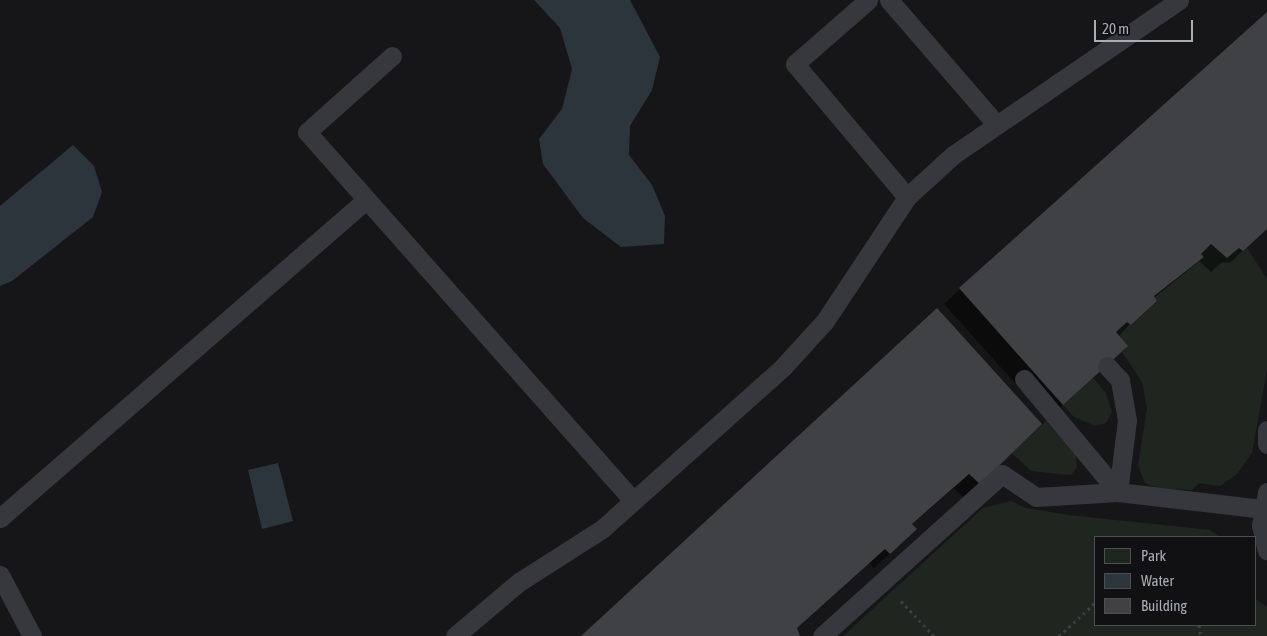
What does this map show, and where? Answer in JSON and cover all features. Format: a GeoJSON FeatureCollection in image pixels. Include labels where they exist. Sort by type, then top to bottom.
{"type":"FeatureCollection","features":[{"type":"Feature","properties":{"kind":"lane"},"geometry":{"type":"LineString","coordinates":[[868,0],[795,64],[907,197]]}},
{"type":"Feature","properties":{"kind":"lane"},"geometry":{"type":"LineString","coordinates":[[889,0],[995,123]]}},
{"type":"Feature","properties":{"kind":"lane"},"geometry":{"type":"LineString","coordinates":[[454,636],[519,582],[572,551],[632,501],[783,367],[819,328],[907,197],[995,123],[1179,0]]}},
{"type":"Feature","properties":{"kind":"lane"},"geometry":{"type":"LineString","coordinates":[[392,56],[307,132],[365,201],[632,501]]}},
{"type":"Feature","properties":{"kind":"lane"},"geometry":{"type":"LineString","coordinates":[[0,518],[365,201]]}},
{"type":"Feature","properties":{"kind":"lane"},"geometry":{"type":"LineString","coordinates":[[1107,366],[1120,380],[1127,420],[1118,492]]}},
{"type":"Feature","properties":{"kind":"lane"},"geometry":{"type":"LineString","coordinates":[[1024,379],[1118,492]]}},
{"type":"Feature","properties":{"kind":"lane"},"geometry":{"type":"LineString","coordinates":[[1267,430],[1267,444]]}},
{"type":"Feature","properties":{"kind":"lane"},"geometry":{"type":"LineString","coordinates":[[822,636],[1002,474],[1036,496],[1118,492],[1264,501],[1267,550]]}},
{"type":"Feature","properties":{"kind":"lane"},"geometry":{"type":"LineString","coordinates":[[0,576],[32,636]]}},
{"type":"Feature","properties":{"kind":"path"},"geometry":{"type":"LineString","coordinates":[[898,598],[934,636]]}},
{"type":"Feature","properties":{"kind":"path"},"geometry":{"type":"LineString","coordinates":[[1059,636],[1094,604]]}},
{"type":"Feature","properties":{"kind":"green space"},"geometry":{"type":"Polygon","coordinates":[[[1211,244],[1227,258],[1239,248],[1247,248],[1267,279],[1267,370],[1252,453],[1237,474],[1220,486],[1199,483],[1192,490],[1157,488],[1145,483],[1138,465],[1147,408],[1142,382],[1122,352],[1128,346],[1116,332],[1127,322],[1132,325],[1157,301],[1154,296],[1204,258],[1201,254],[1211,244]]]}},
{"type":"Feature","properties":{"kind":"green space"},"geometry":{"type":"Polygon","coordinates":[[[1093,378],[1106,393],[1112,412],[1106,423],[1095,426],[1074,417],[1063,405],[1093,378]]]}},
{"type":"Feature","properties":{"kind":"green space"},"geometry":{"type":"Polygon","coordinates":[[[1046,421],[1076,455],[1077,468],[1071,475],[1031,471],[1012,453],[1046,421]]]}},
{"type":"Feature","properties":{"kind":"green space"},"geometry":{"type":"Polygon","coordinates":[[[1011,501],[1026,508],[1069,515],[1210,530],[1219,536],[1094,536],[1094,626],[1257,626],[1257,600],[1267,607],[1267,636],[843,636],[983,508],[1011,501]]]}},
{"type":"Feature","properties":{"kind":"water"},"geometry":{"type":"Polygon","coordinates":[[[534,0],[630,0],[660,57],[652,90],[630,126],[629,155],[652,185],[665,216],[664,244],[621,247],[583,218],[543,164],[539,139],[562,109],[572,69],[560,28],[534,0]]]}},
{"type":"Feature","properties":{"kind":"water"},"geometry":{"type":"Polygon","coordinates":[[[73,145],[94,166],[102,192],[93,217],[12,281],[0,286],[0,206],[73,145]]]}},
{"type":"Feature","properties":{"kind":"water"},"geometry":{"type":"Polygon","coordinates":[[[278,463],[293,521],[262,529],[248,470],[278,463]]]}},
{"type":"Feature","properties":{"kind":"building"},"geometry":{"type":"Polygon","coordinates":[[[1267,12],[1267,229],[1243,251],[1239,248],[1227,258],[1211,244],[1201,254],[1204,257],[1154,296],[1157,301],[1131,325],[1127,322],[1116,332],[1128,346],[1063,405],[959,288],[1267,12]]]}},
{"type":"Feature","properties":{"kind":"building"},"geometry":{"type":"Polygon","coordinates":[[[937,308],[1042,424],[980,484],[969,474],[912,524],[917,529],[890,554],[885,549],[797,628],[800,636],[581,636],[937,308]]]}}]}
